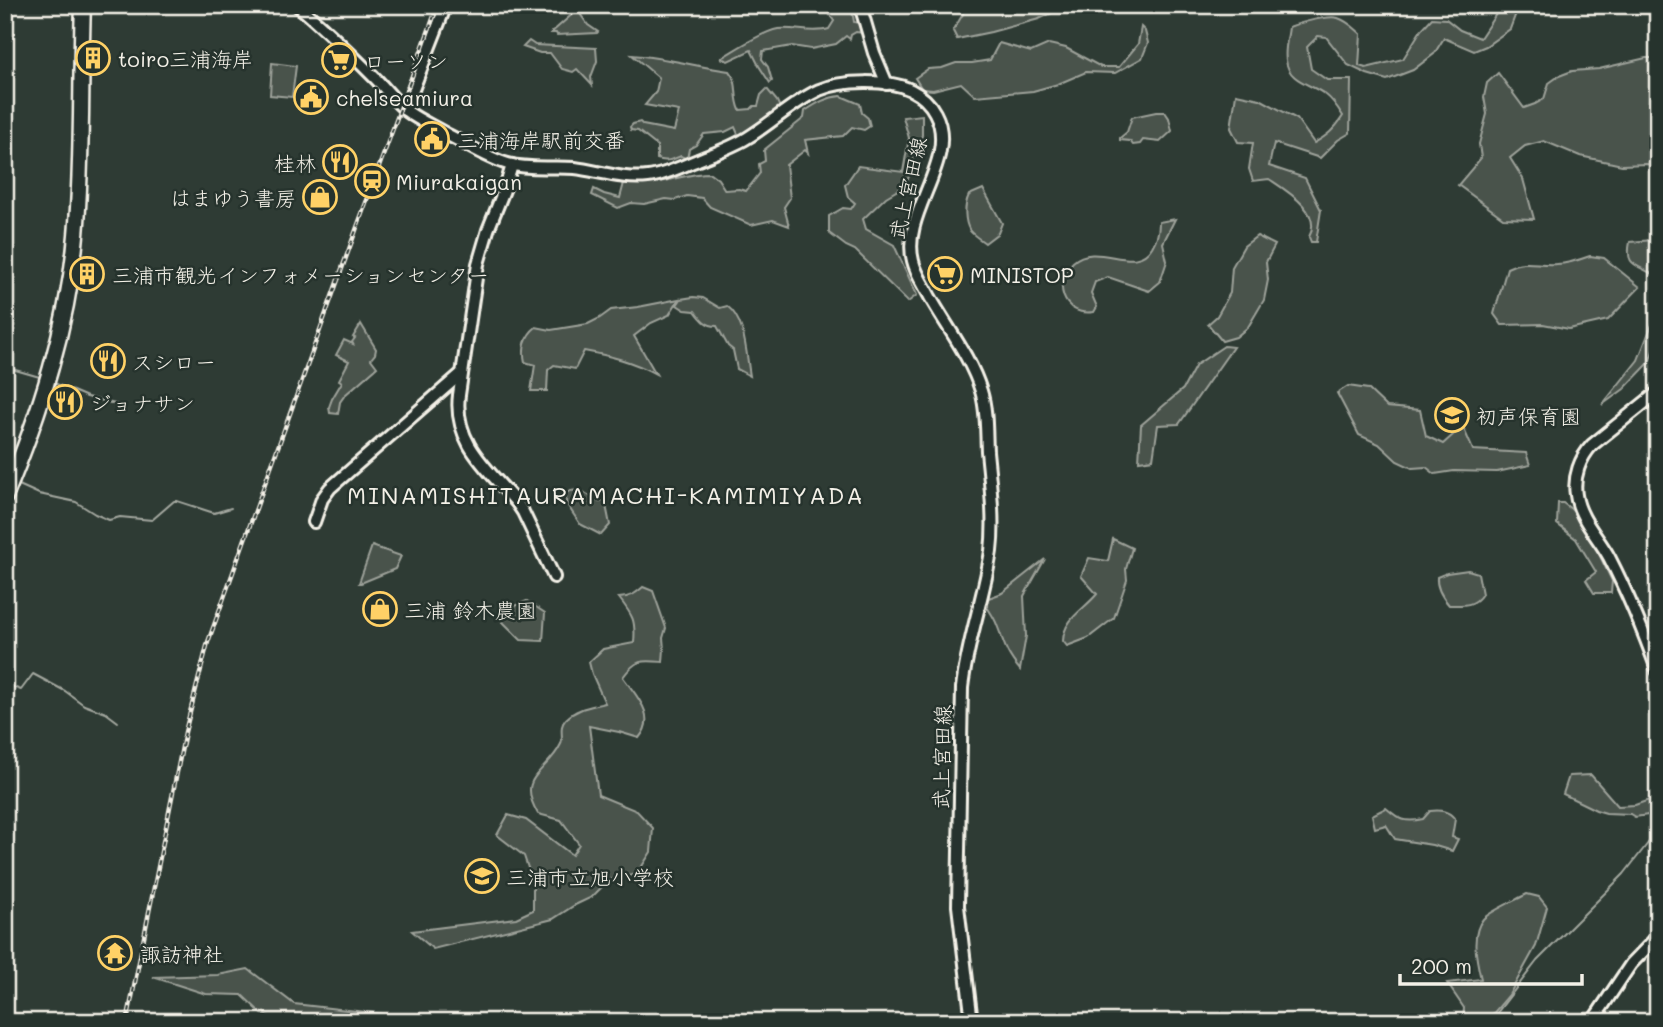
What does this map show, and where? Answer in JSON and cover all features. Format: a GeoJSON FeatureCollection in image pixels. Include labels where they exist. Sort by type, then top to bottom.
{"type":"FeatureCollection","features":[{"type":"Feature","properties":{"kind":"highway"},"geometry":{"type":"LineString","coordinates":[[5,497],[48,379],[62,324],[76,236],[83,5]]}},
{"type":"Feature","properties":{"kind":"main road","name":"武上宮田線"},"geometry":{"type":"LineString","coordinates":[[297,5],[323,26],[405,110],[495,160],[512,165],[573,168],[629,177],[666,173],[747,138],[816,91],[851,83],[903,87],[921,96],[933,108],[940,124],[940,148],[915,224],[911,253],[917,271],[981,390],[985,412],[992,523],[991,547],[962,688],[958,906],[972,1022]]}},
{"type":"Feature","properties":{"kind":"main road"},"geometry":{"type":"LineString","coordinates":[[405,110],[446,5]]}},
{"type":"Feature","properties":{"kind":"main road"},"geometry":{"type":"LineString","coordinates":[[860,5],[874,53],[887,84]]}},
{"type":"Feature","properties":{"kind":"main road"},"geometry":{"type":"LineString","coordinates":[[512,165],[478,264],[457,409],[463,436],[472,452],[520,508],[554,577]]}},
{"type":"Feature","properties":{"kind":"main road"},"geometry":{"type":"LineString","coordinates":[[314,522],[322,499],[330,488],[462,373]]}},
{"type":"Feature","properties":{"kind":"main road"},"geometry":{"type":"LineString","coordinates":[[1658,392],[1587,451],[1580,465],[1576,489],[1578,505],[1614,568],[1658,672]]}},
{"type":"Feature","properties":{"kind":"main road"},"geometry":{"type":"LineString","coordinates":[[1592,1022],[1631,964],[1658,936]]}},
{"type":"Feature","properties":{"kind":"shaded area"},"geometry":{"type":"Polygon","coordinates":[[[823,5],[849,5],[854,22],[862,24],[864,33],[856,32],[850,39],[846,36],[836,44],[811,49],[792,46],[763,51],[762,59],[768,67],[772,81],[770,83],[751,50],[728,61],[721,58],[772,30],[829,29],[834,21],[823,5]]]}},
{"type":"Feature","properties":{"kind":"shaded area"},"geometry":{"type":"Polygon","coordinates":[[[965,5],[1058,5],[1052,13],[1039,19],[957,39],[953,31],[965,5]]]}},
{"type":"Feature","properties":{"kind":"shaded area"},"geometry":{"type":"Polygon","coordinates":[[[1502,5],[1519,5],[1510,29],[1486,46],[1474,51],[1444,38],[1434,54],[1413,70],[1387,80],[1348,65],[1326,37],[1318,36],[1307,47],[1311,69],[1327,80],[1351,80],[1350,133],[1338,140],[1320,158],[1274,143],[1269,166],[1305,178],[1321,210],[1316,242],[1311,242],[1309,237],[1311,219],[1301,203],[1269,179],[1253,181],[1249,169],[1253,143],[1238,142],[1231,128],[1236,94],[1260,99],[1297,119],[1314,143],[1330,132],[1343,116],[1329,97],[1291,73],[1286,56],[1289,27],[1328,18],[1345,21],[1361,34],[1359,66],[1366,68],[1403,59],[1432,18],[1446,19],[1460,30],[1480,38],[1502,5]]]}},
{"type":"Feature","properties":{"kind":"shaded area"},"geometry":{"type":"Polygon","coordinates":[[[576,11],[597,33],[551,33],[576,11]]]}},
{"type":"Feature","properties":{"kind":"shaded area"},"geometry":{"type":"Polygon","coordinates":[[[1141,27],[1148,43],[1142,58],[1115,73],[1086,72],[1033,91],[975,96],[961,83],[933,90],[922,89],[915,78],[928,69],[990,60],[999,43],[1031,52],[1049,44],[1066,48],[1101,67],[1119,67],[1138,44],[1141,27]]]}},
{"type":"Feature","properties":{"kind":"shaded area"},"geometry":{"type":"Polygon","coordinates":[[[529,41],[535,45],[596,48],[597,61],[591,77],[592,85],[577,69],[573,72],[562,69],[550,53],[540,53],[523,47],[529,41]]]}},
{"type":"Feature","properties":{"kind":"shaded area"},"geometry":{"type":"Polygon","coordinates":[[[632,55],[729,71],[734,80],[740,110],[758,106],[761,95],[767,89],[781,110],[740,139],[735,127],[725,132],[704,134],[696,145],[689,149],[687,159],[681,156],[669,160],[657,159],[657,146],[630,127],[640,122],[643,125],[674,131],[679,111],[645,105],[656,92],[659,78],[632,55]]]}},
{"type":"Feature","properties":{"kind":"shaded area"},"geometry":{"type":"Polygon","coordinates":[[[1646,58],[1658,58],[1658,166],[1622,165],[1580,156],[1544,141],[1525,146],[1510,158],[1523,179],[1534,219],[1503,218],[1458,185],[1481,158],[1479,144],[1487,114],[1484,97],[1487,83],[1498,73],[1524,108],[1544,99],[1549,83],[1559,76],[1572,71],[1599,69],[1646,58]]]}},
{"type":"Feature","properties":{"kind":"shaded area"},"geometry":{"type":"Polygon","coordinates":[[[272,63],[296,66],[292,97],[270,95],[272,63]]]}},
{"type":"Feature","properties":{"kind":"shaded area"},"geometry":{"type":"Polygon","coordinates":[[[841,96],[860,104],[870,126],[864,130],[852,127],[843,136],[805,140],[808,153],[805,150],[786,165],[790,198],[784,207],[789,226],[773,220],[751,225],[710,207],[702,198],[687,196],[644,204],[631,203],[618,208],[592,195],[594,189],[620,198],[624,183],[655,183],[710,173],[725,190],[746,191],[760,173],[759,164],[765,161],[764,150],[804,118],[805,111],[822,101],[841,96]]]}},
{"type":"Feature","properties":{"kind":"shaded area"},"geometry":{"type":"Polygon","coordinates":[[[1165,112],[1172,131],[1160,142],[1143,140],[1140,144],[1133,145],[1130,141],[1120,140],[1127,132],[1132,117],[1165,112]]]}},
{"type":"Feature","properties":{"kind":"shaded area"},"geometry":{"type":"Polygon","coordinates":[[[922,115],[922,135],[906,185],[886,197],[863,219],[866,229],[894,245],[917,295],[908,302],[855,250],[829,233],[829,216],[843,208],[851,209],[855,203],[848,197],[845,185],[858,166],[903,172],[909,138],[903,117],[922,115]]]}},
{"type":"Feature","properties":{"kind":"shaded area"},"geometry":{"type":"Polygon","coordinates":[[[983,189],[1002,223],[998,233],[985,243],[970,231],[965,213],[969,195],[983,189]]]}},
{"type":"Feature","properties":{"kind":"shaded area"},"geometry":{"type":"Polygon","coordinates":[[[1175,219],[1163,243],[1167,261],[1160,282],[1149,291],[1108,277],[1095,282],[1091,293],[1097,307],[1094,312],[1083,312],[1068,304],[1062,288],[1063,279],[1073,262],[1093,254],[1126,259],[1145,255],[1155,241],[1159,222],[1175,219]]]}},
{"type":"Feature","properties":{"kind":"shaded area"},"geometry":{"type":"Polygon","coordinates":[[[1257,236],[1275,245],[1266,262],[1268,280],[1264,300],[1248,327],[1236,337],[1222,341],[1208,324],[1217,316],[1230,293],[1232,267],[1244,246],[1257,236]]]}},
{"type":"Feature","properties":{"kind":"shaded area"},"geometry":{"type":"Polygon","coordinates":[[[1658,238],[1658,270],[1652,274],[1630,260],[1630,242],[1658,238]]]}},
{"type":"Feature","properties":{"kind":"shaded area"},"geometry":{"type":"Polygon","coordinates":[[[1590,256],[1604,258],[1640,287],[1608,320],[1569,329],[1543,324],[1502,325],[1494,314],[1507,268],[1526,263],[1565,263],[1590,256]]]}},
{"type":"Feature","properties":{"kind":"shaded area"},"geometry":{"type":"Polygon","coordinates":[[[703,298],[720,308],[727,306],[733,312],[742,328],[750,376],[737,369],[733,350],[717,326],[707,323],[695,311],[685,310],[677,305],[681,299],[703,298]]]}},
{"type":"Feature","properties":{"kind":"shaded area"},"geometry":{"type":"Polygon","coordinates":[[[679,299],[669,315],[651,323],[634,336],[656,374],[621,360],[584,351],[575,369],[554,365],[548,370],[547,391],[531,391],[535,365],[525,362],[524,347],[529,334],[536,327],[551,330],[588,324],[611,310],[679,299]]]}},
{"type":"Feature","properties":{"kind":"shaded area"},"geometry":{"type":"Polygon","coordinates":[[[1658,309],[1658,336],[1649,363],[1624,389],[1602,405],[1638,360],[1658,309]]]}},
{"type":"Feature","properties":{"kind":"shaded area"},"geometry":{"type":"Polygon","coordinates":[[[361,324],[376,349],[371,359],[377,367],[345,395],[340,402],[338,414],[330,413],[329,407],[349,361],[336,355],[344,340],[353,344],[353,337],[361,324]]]}},
{"type":"Feature","properties":{"kind":"shaded area"},"geometry":{"type":"Polygon","coordinates":[[[1224,346],[1233,347],[1179,424],[1158,425],[1153,459],[1139,461],[1141,425],[1183,389],[1196,365],[1224,346]]]}},
{"type":"Feature","properties":{"kind":"shaded area"},"geometry":{"type":"Polygon","coordinates":[[[1348,386],[1368,389],[1387,407],[1420,410],[1426,436],[1443,444],[1464,429],[1473,450],[1526,453],[1530,465],[1497,472],[1454,471],[1435,474],[1426,467],[1412,468],[1397,461],[1379,444],[1359,435],[1337,393],[1348,386]]]}},
{"type":"Feature","properties":{"kind":"shaded area"},"geometry":{"type":"Polygon","coordinates":[[[580,490],[598,501],[605,500],[610,525],[601,535],[580,524],[566,503],[566,494],[569,491],[580,490]]]}},
{"type":"Feature","properties":{"kind":"shaded area"},"geometry":{"type":"Polygon","coordinates":[[[1558,503],[1571,509],[1584,523],[1612,581],[1611,593],[1594,593],[1586,580],[1596,572],[1576,539],[1557,524],[1558,503]]]}},
{"type":"Feature","properties":{"kind":"shaded area"},"geometry":{"type":"Polygon","coordinates":[[[1113,539],[1132,548],[1126,569],[1127,580],[1114,618],[1088,638],[1067,646],[1063,641],[1067,626],[1097,594],[1081,576],[1089,558],[1108,561],[1113,539]]]}},
{"type":"Feature","properties":{"kind":"shaded area"},"geometry":{"type":"Polygon","coordinates":[[[372,546],[401,556],[395,569],[359,583],[372,546]]]}},
{"type":"Feature","properties":{"kind":"shaded area"},"geometry":{"type":"Polygon","coordinates":[[[1045,559],[1024,596],[1026,636],[1020,670],[1008,653],[996,622],[983,600],[1002,593],[1045,559]]]}},
{"type":"Feature","properties":{"kind":"shaded area"},"geometry":{"type":"Polygon","coordinates":[[[1468,570],[1478,573],[1482,594],[1471,603],[1449,605],[1440,592],[1437,577],[1468,570]]]}},
{"type":"Feature","properties":{"kind":"shaded area"},"geometry":{"type":"Polygon","coordinates":[[[643,587],[653,591],[666,628],[663,638],[663,662],[640,662],[623,677],[643,706],[646,714],[644,730],[639,738],[589,726],[598,795],[637,811],[653,828],[651,852],[637,874],[609,880],[592,897],[553,919],[433,949],[412,931],[516,918],[533,910],[533,883],[524,856],[497,835],[508,815],[526,820],[572,855],[579,844],[561,820],[538,814],[532,801],[531,783],[561,744],[562,725],[566,719],[579,710],[605,703],[589,662],[603,649],[634,643],[632,619],[619,598],[632,595],[643,587]]]}},
{"type":"Feature","properties":{"kind":"shaded area"},"geometry":{"type":"Polygon","coordinates":[[[527,601],[545,613],[543,641],[521,640],[501,620],[503,611],[527,601]]]}},
{"type":"Feature","properties":{"kind":"shaded area"},"geometry":{"type":"Polygon","coordinates":[[[1591,775],[1618,806],[1635,805],[1655,798],[1658,786],[1658,810],[1635,817],[1630,814],[1606,813],[1563,794],[1569,776],[1591,775]]]}},
{"type":"Feature","properties":{"kind":"shaded area"},"geometry":{"type":"Polygon","coordinates":[[[1386,808],[1399,818],[1412,821],[1423,819],[1430,811],[1447,812],[1455,819],[1452,837],[1458,839],[1452,851],[1395,839],[1386,825],[1375,828],[1372,815],[1386,808]]]}},
{"type":"Feature","properties":{"kind":"shaded area"},"geometry":{"type":"Polygon","coordinates":[[[1527,894],[1539,897],[1547,907],[1536,946],[1509,995],[1486,1022],[1463,1022],[1464,1008],[1447,983],[1481,979],[1476,949],[1479,925],[1491,913],[1527,894]]]}},
{"type":"Feature","properties":{"kind":"shaded area"},"geometry":{"type":"Polygon","coordinates":[[[248,969],[294,1004],[392,1015],[401,1022],[283,1022],[262,1014],[242,995],[206,994],[153,977],[218,975],[248,969]]]}},
{"type":"Feature","properties":{"kind":"waterway"},"geometry":{"type":"LineString","coordinates":[[5,367],[43,378]]}},
{"type":"Feature","properties":{"kind":"waterway"},"geometry":{"type":"LineString","coordinates":[[54,383],[87,397],[119,405]]}},
{"type":"Feature","properties":{"kind":"waterway"},"geometry":{"type":"LineString","coordinates":[[19,485],[39,494],[76,502],[109,520],[120,517],[152,520],[174,501],[214,513],[231,508]]}},
{"type":"Feature","properties":{"kind":"waterway"},"geometry":{"type":"LineString","coordinates":[[5,684],[21,690],[33,674],[118,722]]}},
{"type":"Feature","properties":{"kind":"waterway"},"geometry":{"type":"LineString","coordinates":[[1490,1022],[1537,961],[1624,874],[1652,838],[1658,835]]}},
{"type":"Feature","properties":{"kind":"railway"},"geometry":{"type":"LineString","coordinates":[[127,1022],[185,732],[208,642],[438,5]]}},
{"type":"Feature","properties":{"kind":"place","name":"toiro三浦海岸"},"geometry":{"type":"Point","coordinates":[93,58]}},
{"type":"Feature","properties":{"kind":"place","name":"ローソン"},"geometry":{"type":"Point","coordinates":[339,60]}},
{"type":"Feature","properties":{"kind":"place","name":"chelseamiura"},"geometry":{"type":"Point","coordinates":[311,97]}},
{"type":"Feature","properties":{"kind":"place","name":"三浦海岸駅前交番"},"geometry":{"type":"Point","coordinates":[432,139]}},
{"type":"Feature","properties":{"kind":"place","name":"桂林"},"geometry":{"type":"Point","coordinates":[340,162]}},
{"type":"Feature","properties":{"kind":"place","name":"Miurakaigan"},"geometry":{"type":"Point","coordinates":[372,181]}},
{"type":"Feature","properties":{"kind":"place","name":"はまゆう書房"},"geometry":{"type":"Point","coordinates":[320,197]}},
{"type":"Feature","properties":{"kind":"place","name":"三浦市観光インフォメーションセンター"},"geometry":{"type":"Point","coordinates":[87,274]}},
{"type":"Feature","properties":{"kind":"place","name":"MINISTOP"},"geometry":{"type":"Point","coordinates":[945,274]}},
{"type":"Feature","properties":{"kind":"place","name":"スシロー"},"geometry":{"type":"Point","coordinates":[108,361]}},
{"type":"Feature","properties":{"kind":"place","name":"ジョナサン"},"geometry":{"type":"Point","coordinates":[65,402]}},
{"type":"Feature","properties":{"kind":"place","name":"初声保育園"},"geometry":{"type":"Point","coordinates":[1452,415]}},
{"type":"Feature","properties":{"kind":"place","name":"三浦 鈴木農園"},"geometry":{"type":"Point","coordinates":[380,609]}},
{"type":"Feature","properties":{"kind":"place","name":"三浦市立旭小学校"},"geometry":{"type":"Point","coordinates":[482,876]}},
{"type":"Feature","properties":{"kind":"place","name":"諏訪神社"},"geometry":{"type":"Point","coordinates":[115,953]}},
{"type":"Feature","properties":{"kind":"district","name":"MINAMISHITAURAMACHI-KAMIMIYADA"},"geometry":{"type":"Point","coordinates":[606,494]}}]}
